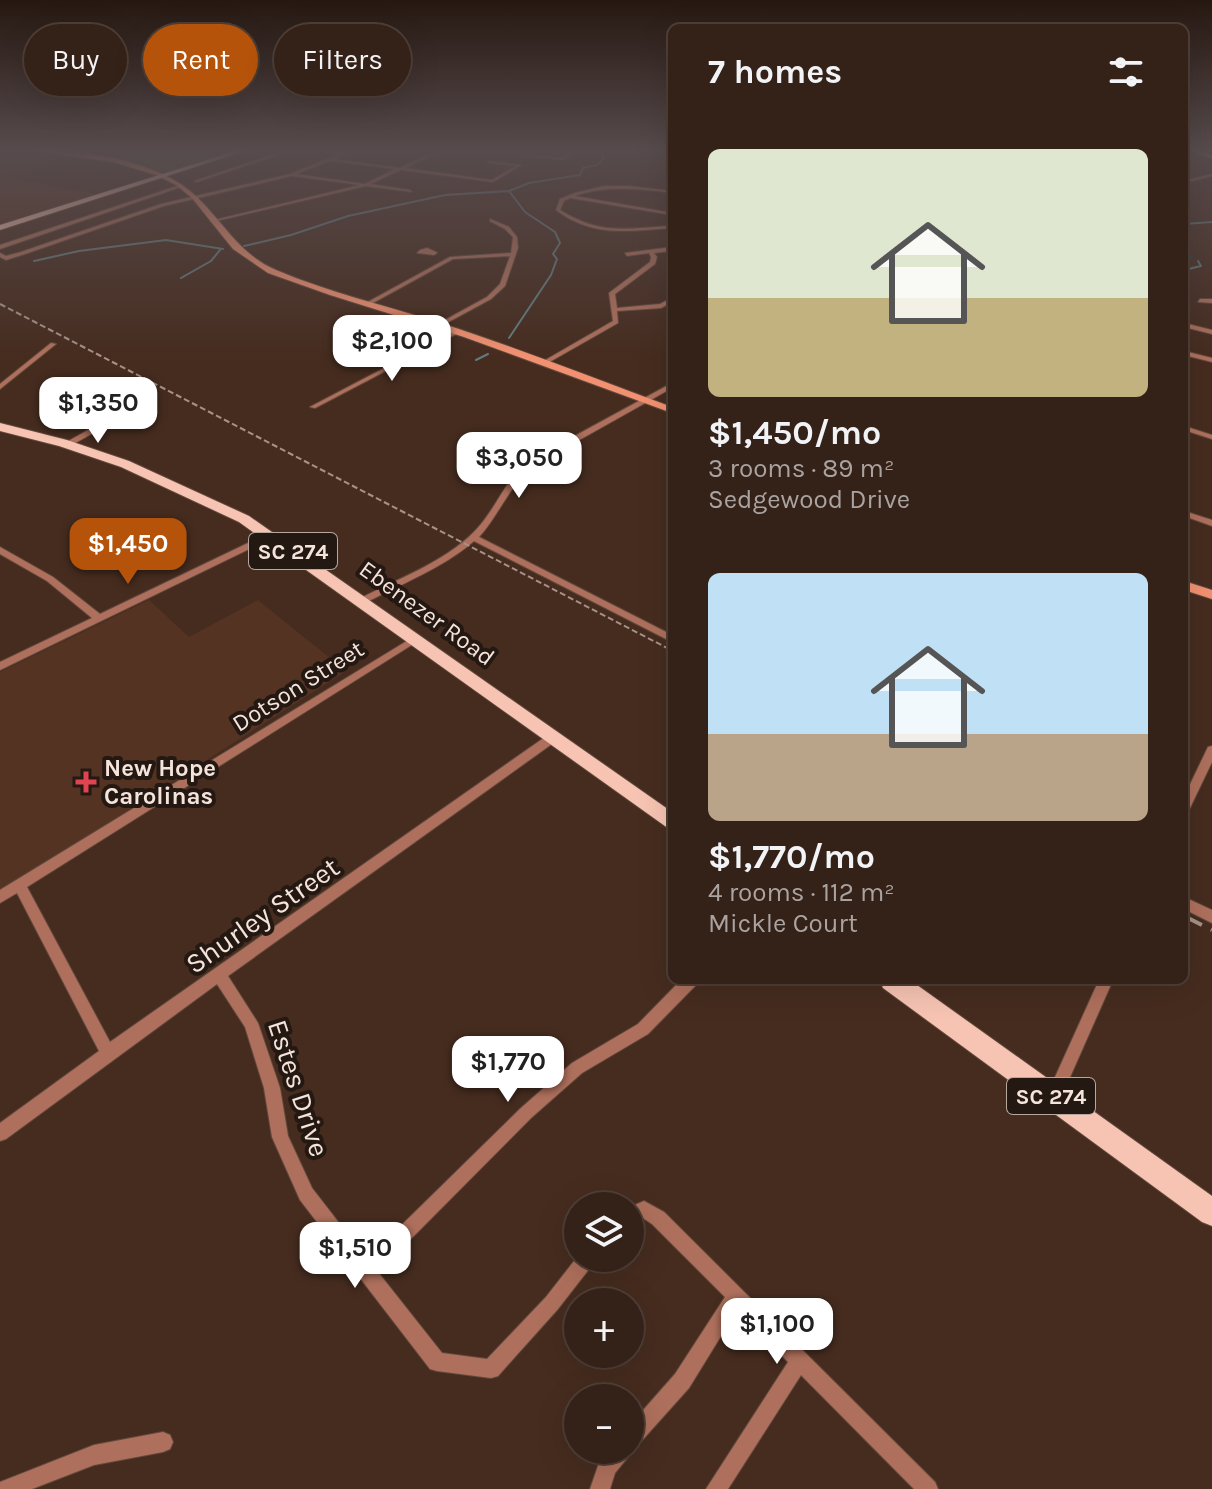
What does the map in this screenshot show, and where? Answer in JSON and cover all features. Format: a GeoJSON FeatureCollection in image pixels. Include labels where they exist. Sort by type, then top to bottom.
{"type":"FeatureCollection","features":[{"type":"Feature","properties":{"kind":"main road"},"geometry":{"type":"LineString","coordinates":[[0,228],[29,218]]}},
{"type":"Feature","properties":{"kind":"main road","name":"Ebenezer Road"},"geometry":{"type":"LineString","coordinates":[[0,427],[67,444],[186,489],[271,535],[668,820]]}},
{"type":"Feature","properties":{"kind":"main road","name":"SC 274"},"geometry":{"type":"LineString","coordinates":[[897,984],[1212,1212]]}},
{"type":"Feature","properties":{"kind":"street"},"geometry":{"type":"LineString","coordinates":[[0,247],[85,218]]}},
{"type":"Feature","properties":{"kind":"street"},"geometry":{"type":"LineString","coordinates":[[3,256],[124,218]]}},
{"type":"Feature","properties":{"kind":"street"},"geometry":{"type":"LineString","coordinates":[[210,218],[234,249],[258,264],[439,325],[668,409]]}},
{"type":"Feature","properties":{"kind":"street"},"geometry":{"type":"LineString","coordinates":[[212,221],[223,218]]}},
{"type":"Feature","properties":{"kind":"street"},"geometry":{"type":"LineString","coordinates":[[571,218],[585,228],[604,231],[668,227]]}},
{"type":"Feature","properties":{"kind":"street"},"geometry":{"type":"LineString","coordinates":[[439,325],[497,292],[507,278],[515,237],[507,228],[492,220]]}},
{"type":"Feature","properties":{"kind":"street"},"geometry":{"type":"LineString","coordinates":[[627,254],[668,249]]}},
{"type":"Feature","properties":{"kind":"street"},"geometry":{"type":"LineString","coordinates":[[544,363],[616,322],[612,293],[653,263],[654,257],[650,251]]}},
{"type":"Feature","properties":{"kind":"street"},"geometry":{"type":"LineString","coordinates":[[433,254],[452,258],[512,254]]}},
{"type":"Feature","properties":{"kind":"street"},"geometry":{"type":"LineString","coordinates":[[369,303],[452,258]]}},
{"type":"Feature","properties":{"kind":"street"},"geometry":{"type":"LineString","coordinates":[[614,310],[647,308],[668,301]]}},
{"type":"Feature","properties":{"kind":"street"},"geometry":{"type":"LineString","coordinates":[[1200,301],[1212,301]]}},
{"type":"Feature","properties":{"kind":"street"},"geometry":{"type":"LineString","coordinates":[[1188,326],[1212,332]]}},
{"type":"Feature","properties":{"kind":"street"},"geometry":{"type":"LineString","coordinates":[[313,407],[457,332]]}},
{"type":"Feature","properties":{"kind":"street"},"geometry":{"type":"LineString","coordinates":[[0,387],[53,344]]}},
{"type":"Feature","properties":{"kind":"street"},"geometry":{"type":"LineString","coordinates":[[1188,354],[1212,360]]}},
{"type":"Feature","properties":{"kind":"street"},"geometry":{"type":"LineString","coordinates":[[362,601],[474,538],[522,470],[668,387]]}},
{"type":"Feature","properties":{"kind":"street"},"geometry":{"type":"LineString","coordinates":[[67,444],[114,419]]}},
{"type":"Feature","properties":{"kind":"street"},"geometry":{"type":"LineString","coordinates":[[1188,429],[1210,433]]}},
{"type":"Feature","properties":{"kind":"street"},"geometry":{"type":"LineString","coordinates":[[1188,514],[1212,523]]}},
{"type":"Feature","properties":{"kind":"street"},"geometry":{"type":"LineString","coordinates":[[0,666],[271,535]]}},
{"type":"Feature","properties":{"kind":"street"},"geometry":{"type":"LineString","coordinates":[[474,538],[668,637]]}},
{"type":"Feature","properties":{"kind":"street"},"geometry":{"type":"LineString","coordinates":[[0,550],[50,579],[99,618]]}},
{"type":"Feature","properties":{"kind":"street"},"geometry":{"type":"LineString","coordinates":[[1188,586],[1212,595]]}},
{"type":"Feature","properties":{"kind":"street","name":"Dotson Street"},"geometry":{"type":"LineString","coordinates":[[0,897],[415,639]]}},
{"type":"Feature","properties":{"kind":"street","name":"Shurley Street"},"geometry":{"type":"LineString","coordinates":[[0,1133],[552,738]]}},
{"type":"Feature","properties":{"kind":"street"},"geometry":{"type":"LineString","coordinates":[[1188,801],[1212,750]]}},
{"type":"Feature","properties":{"kind":"street"},"geometry":{"type":"LineString","coordinates":[[19,884],[108,1053]]}},
{"type":"Feature","properties":{"kind":"street"},"geometry":{"type":"LineString","coordinates":[[1188,905],[1212,917]]}},
{"type":"Feature","properties":{"kind":"street","name":"Estes Drive"},"geometry":{"type":"LineString","coordinates":[[219,975],[251,1023],[272,1088],[280,1137],[306,1194],[437,1362],[491,1369],[576,1272]]}},
{"type":"Feature","properties":{"kind":"street"},"geometry":{"type":"LineString","coordinates":[[366,1272],[526,1113],[577,1068],[643,1029],[687,984]]}},
{"type":"Feature","properties":{"kind":"street"},"geometry":{"type":"LineString","coordinates":[[1054,1098],[1104,984]]}},
{"type":"Feature","properties":{"kind":"street"},"geometry":{"type":"LineString","coordinates":[[644,1209],[658,1218],[928,1489]]}},
{"type":"Feature","properties":{"kind":"street"},"geometry":{"type":"LineString","coordinates":[[644,1423],[682,1381],[736,1296]]}},
{"type":"Feature","properties":{"kind":"street"},"geometry":{"type":"LineString","coordinates":[[716,1489],[800,1360]]}},
{"type":"Feature","properties":{"kind":"street"},"geometry":{"type":"LineString","coordinates":[[6,1489],[94,1455],[163,1442]]}},
{"type":"Feature","properties":{"kind":"street"},"geometry":{"type":"LineString","coordinates":[[600,1489],[609,1464]]}},
{"type":"Feature","properties":{"kind":"shaded area"},"geometry":{"type":"Polygon","coordinates":[[[0,218],[18,218],[0,224],[0,218]]]}},
{"type":"Feature","properties":{"kind":"shaded area","name":"New Hope Carolinas"},"geometry":{"type":"Polygon","coordinates":[[[149,600],[189,637],[258,600],[346,671],[0,892],[0,672],[149,600]]]}},
{"type":"Feature","properties":{"kind":"waterway"},"geometry":{"type":"LineString","coordinates":[[244,246],[341,218]]}},
{"type":"Feature","properties":{"kind":"waterway"},"geometry":{"type":"LineString","coordinates":[[509,338],[551,275],[557,259],[553,254],[560,243],[555,232],[535,218]]}},
{"type":"Feature","properties":{"kind":"waterway"},"geometry":{"type":"LineString","coordinates":[[1188,224],[1212,222]]}},
{"type":"Feature","properties":{"kind":"waterway"},"geometry":{"type":"LineString","coordinates":[[34,261],[79,251],[166,240],[223,249]]}},
{"type":"Feature","properties":{"kind":"waterway"},"geometry":{"type":"LineString","coordinates":[[181,278],[211,261],[220,250]]}},
{"type":"Feature","properties":{"kind":"waterway"},"geometry":{"type":"LineString","coordinates":[[1188,269],[1201,266],[1198,261]]}},
{"type":"Feature","properties":{"kind":"waterway"},"geometry":{"type":"LineString","coordinates":[[476,360],[488,354]]}},
{"type":"Feature","properties":{"kind":"railway"},"geometry":{"type":"LineString","coordinates":[[0,304],[668,648]]}},
{"type":"Feature","properties":{"kind":"railway"},"geometry":{"type":"LineString","coordinates":[[1188,918],[1212,930]]}},
{"type":"Feature","properties":{"kind":"place","name":"New Hope Carolinas"},"geometry":{"type":"Point","coordinates":[86,782]}}]}
